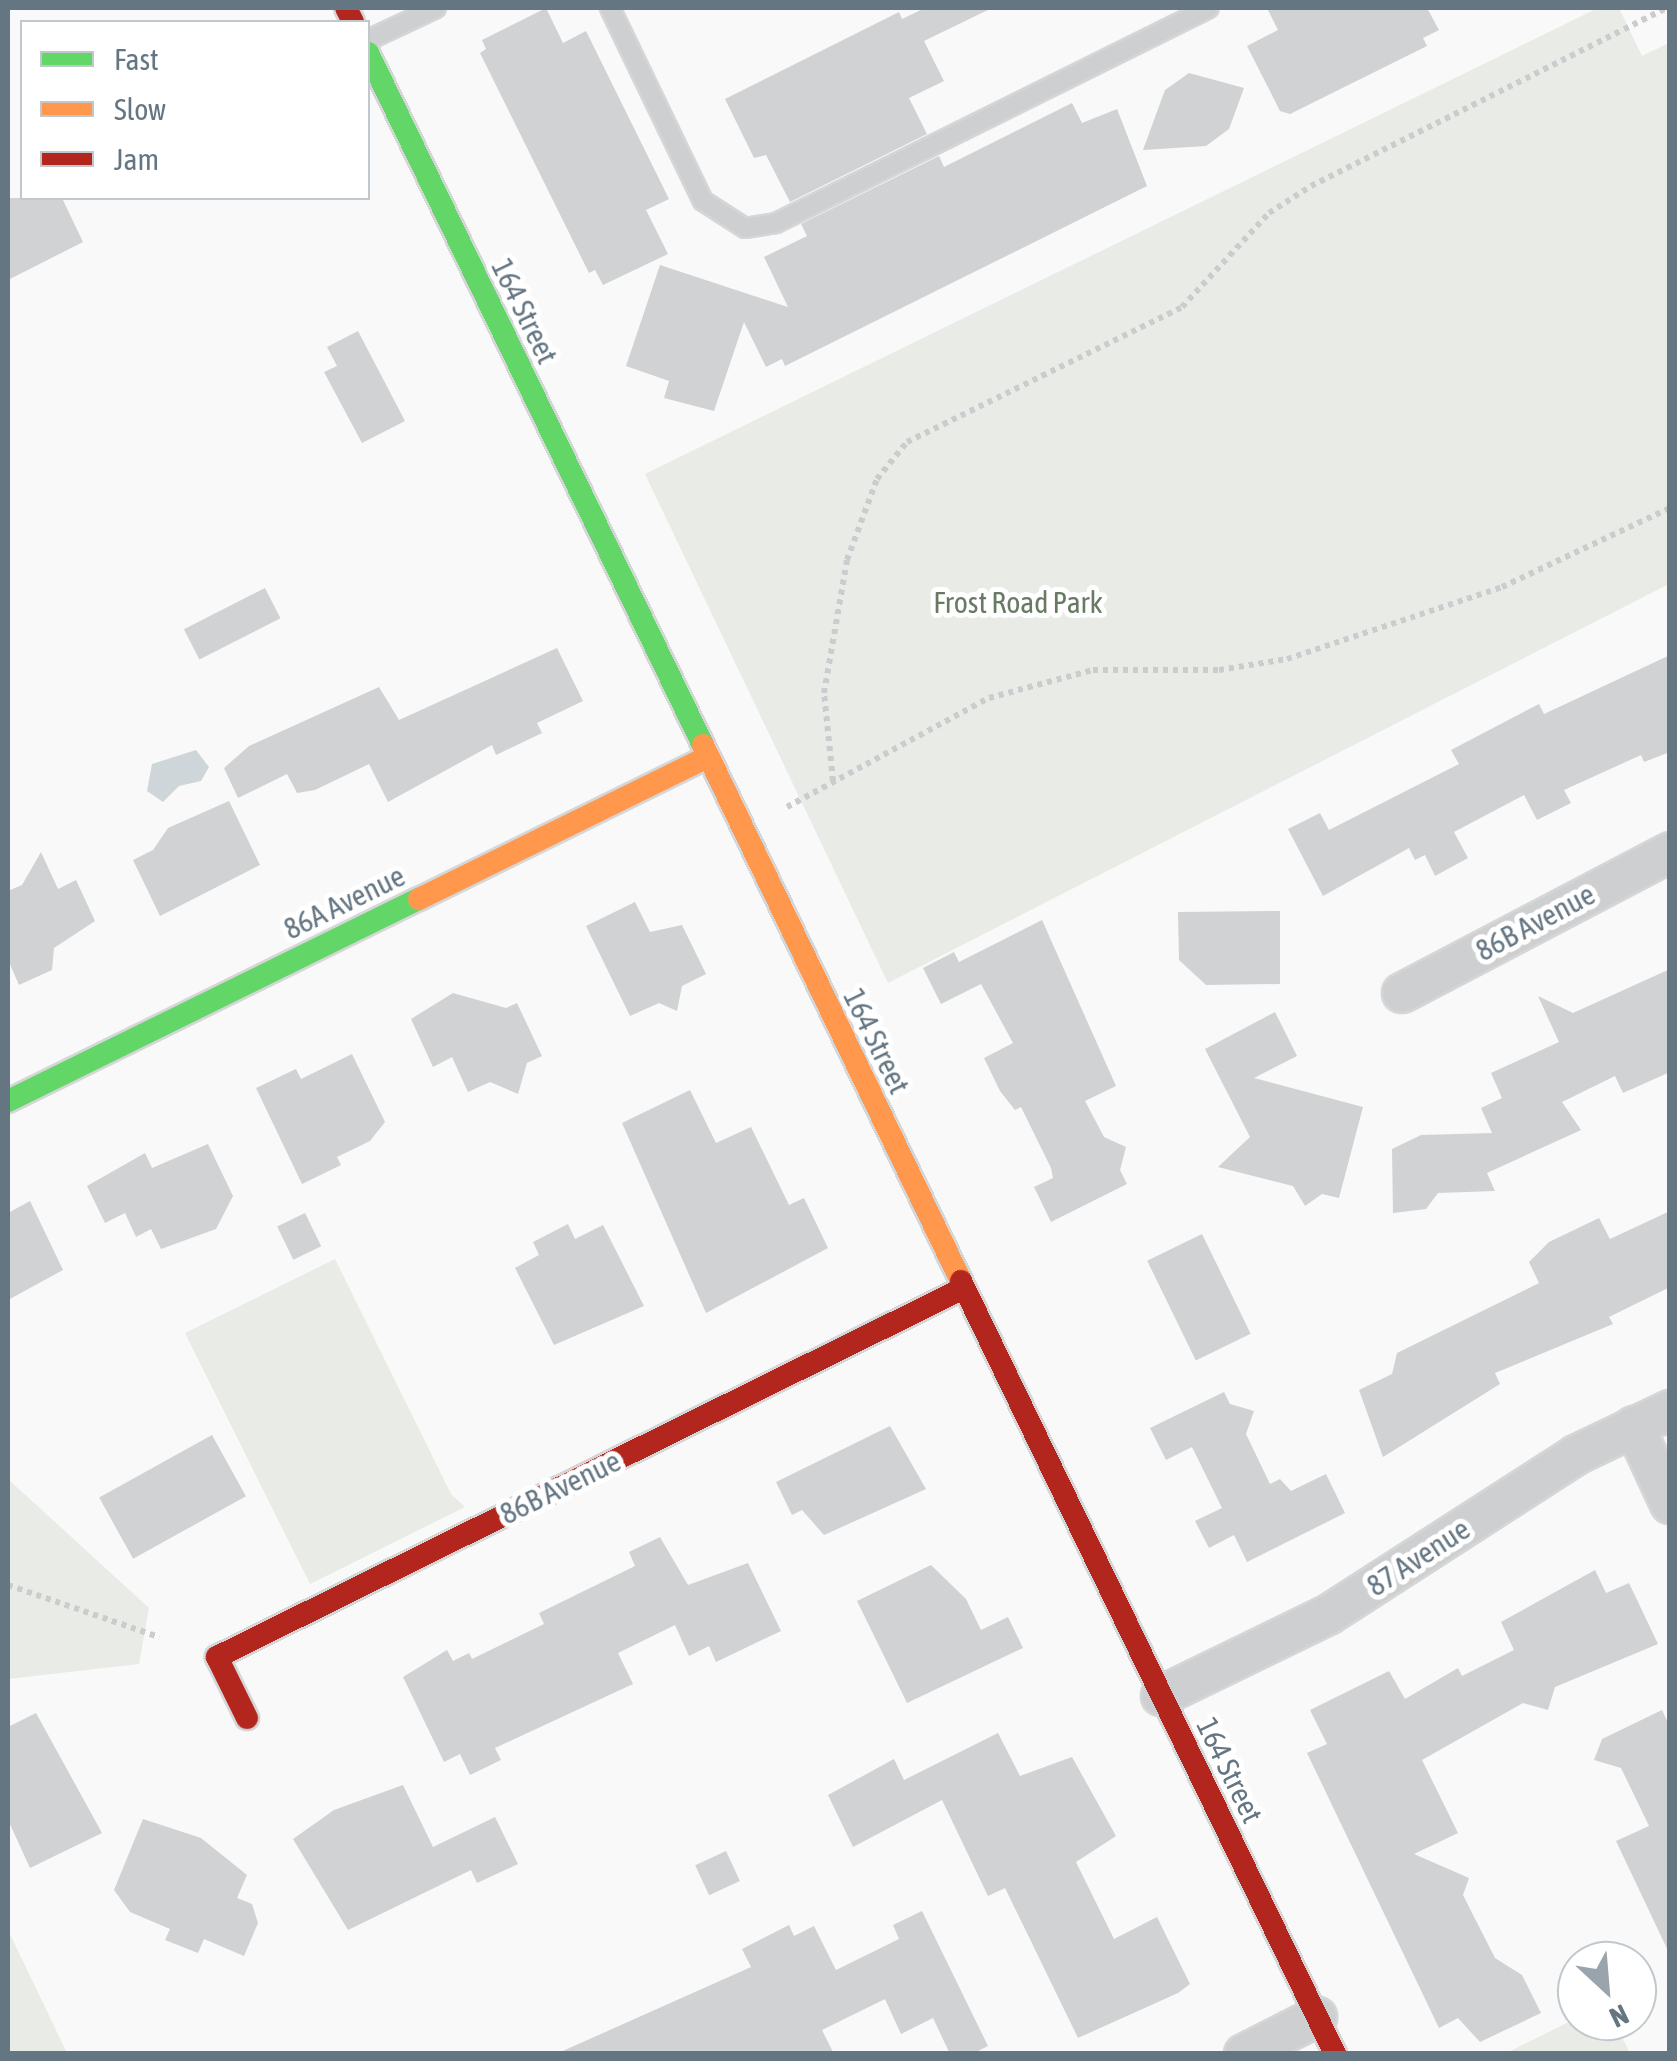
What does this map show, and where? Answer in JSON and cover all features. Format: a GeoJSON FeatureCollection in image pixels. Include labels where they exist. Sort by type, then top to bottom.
{"type":"FeatureCollection","features":[{"type":"Feature","properties":{"kind":"street","name":"164 Street"},"geometry":{"type":"LineString","coordinates":[[370,57],[1334,2054]]}},
{"type":"Feature","properties":{"kind":"street","name":"86A Avenue"},"geometry":{"type":"LineString","coordinates":[[8,1101],[707,757]]}},
{"type":"Feature","properties":{"kind":"street","name":"86B Avenue"},"geometry":{"type":"LineString","coordinates":[[1402,993],[1670,852]]}},
{"type":"Feature","properties":{"kind":"street","name":"86B Avenue"},"geometry":{"type":"LineString","coordinates":[[247,1718],[217,1657],[964,1288]]}},
{"type":"Feature","properties":{"kind":"street","name":"87 Avenue"},"geometry":{"type":"LineString","coordinates":[[1161,1696],[1328,1616],[1634,1426],[1670,1410]]}},
{"type":"Feature","properties":{"kind":"street"},"geometry":{"type":"LineString","coordinates":[[1634,1426],[1670,1504]]}},
{"type":"Feature","properties":{"kind":"street"},"geometry":{"type":"LineString","coordinates":[[1244,2054],[1317,2017]]}},
{"type":"Feature","properties":{"kind":"lane"},"geometry":{"type":"LineString","coordinates":[[370,39],[436,8]]}},
{"type":"Feature","properties":{"kind":"lane"},"geometry":{"type":"LineString","coordinates":[[610,8],[704,201],[745,228],[776,223],[1209,8]]}},
{"type":"Feature","properties":{"kind":"path"},"geometry":{"type":"LineString","coordinates":[[833,781],[824,693],[847,560],[877,479],[907,442],[1182,307],[1269,213],[1312,186],[1667,8]]}},
{"type":"Feature","properties":{"kind":"path"},"geometry":{"type":"LineString","coordinates":[[788,806],[989,698],[1093,670],[1218,670],[1287,658],[1502,588],[1670,508]]}},
{"type":"Feature","properties":{"kind":"path"},"geometry":{"type":"LineString","coordinates":[[8,1585],[158,1637]]}},
{"type":"Feature","properties":{"kind":"green space","name":"Frost Road Park"},"geometry":{"type":"Polygon","coordinates":[[[1598,8],[1619,8],[1642,56],[1669,43],[1669,584],[888,983],[645,474],[1598,8]]]}},
{"type":"Feature","properties":{"kind":"green space"},"geometry":{"type":"Polygon","coordinates":[[[335,1259],[451,1494],[465,1507],[310,1584],[185,1333],[335,1259]]]}},
{"type":"Feature","properties":{"kind":"green space"},"geometry":{"type":"Polygon","coordinates":[[[8,1479],[149,1608],[139,1664],[8,1679],[8,1479]]]}},
{"type":"Feature","properties":{"kind":"green space"},"geometry":{"type":"Polygon","coordinates":[[[8,1930],[67,2053],[8,2053],[8,1930]]]}},
{"type":"Feature","properties":{"kind":"green space"},"geometry":{"type":"Polygon","coordinates":[[[1557,2028],[1557,2041],[1624,2041],[1630,2053],[1506,2053],[1557,2028]]]}},
{"type":"Feature","properties":{"kind":"shaded area"},"geometry":{"type":"Polygon","coordinates":[[[196,750],[209,767],[201,781],[179,786],[163,802],[147,791],[152,764],[196,750]]]}},
{"type":"Feature","properties":{"kind":"building"},"geometry":{"type":"Polygon","coordinates":[[[546,8],[563,43],[586,31],[669,199],[646,210],[668,254],[603,285],[595,270],[589,273],[480,53],[486,49],[482,40],[546,8]]]}},
{"type":"Feature","properties":{"kind":"building"},"geometry":{"type":"Polygon","coordinates":[[[925,8],[992,8],[924,41],[944,81],[909,98],[927,134],[790,202],[766,155],[754,158],[725,99],[899,12],[902,19],[925,8]]]}},
{"type":"Feature","properties":{"kind":"building"},"geometry":{"type":"Polygon","coordinates":[[[1267,8],[1427,8],[1439,30],[1423,38],[1427,46],[1290,114],[1280,111],[1247,46],[1278,30],[1267,8]]]}},
{"type":"Feature","properties":{"kind":"building"},"geometry":{"type":"Polygon","coordinates":[[[1189,73],[1244,88],[1229,129],[1206,146],[1143,150],[1165,90],[1189,73]]]}},
{"type":"Feature","properties":{"kind":"building"},"geometry":{"type":"Polygon","coordinates":[[[1072,103],[1082,123],[1117,109],[1147,186],[785,366],[782,359],[766,367],[744,322],[714,411],[664,398],[669,381],[626,366],[660,265],[788,307],[764,257],[807,236],[801,224],[939,156],[944,167],[1072,103]]]}},
{"type":"Feature","properties":{"kind":"building"},"geometry":{"type":"Polygon","coordinates":[[[8,198],[63,200],[83,242],[8,280],[8,198]]]}},
{"type":"Feature","properties":{"kind":"building"},"geometry":{"type":"Polygon","coordinates":[[[358,331],[405,421],[362,443],[324,372],[337,366],[327,347],[358,331]]]}},
{"type":"Feature","properties":{"kind":"building"},"geometry":{"type":"Polygon","coordinates":[[[265,588],[280,618],[199,660],[184,629],[265,588]]]}},
{"type":"Feature","properties":{"kind":"building"},"geometry":{"type":"Polygon","coordinates":[[[557,648],[583,701],[537,723],[542,733],[496,755],[492,745],[388,802],[369,764],[315,790],[297,793],[287,774],[238,798],[224,768],[249,746],[379,687],[399,720],[557,648]]]}},
{"type":"Feature","properties":{"kind":"building"},"geometry":{"type":"Polygon","coordinates":[[[1670,655],[1670,752],[1644,762],[1641,755],[1564,790],[1571,803],[1537,820],[1524,795],[1454,832],[1468,858],[1435,876],[1425,855],[1415,860],[1409,848],[1323,896],[1288,829],[1320,813],[1329,830],[1459,764],[1451,750],[1539,704],[1544,714],[1670,655]]]}},
{"type":"Feature","properties":{"kind":"building"},"geometry":{"type":"Polygon","coordinates":[[[229,801],[260,865],[160,916],[133,860],[153,850],[168,828],[229,801]]]}},
{"type":"Feature","properties":{"kind":"building"},"geometry":{"type":"Polygon","coordinates":[[[41,852],[58,889],[76,880],[95,921],[54,948],[52,970],[19,985],[8,960],[8,891],[22,885],[41,852]]]}},
{"type":"Feature","properties":{"kind":"building"},"geometry":{"type":"Polygon","coordinates":[[[635,902],[650,932],[682,925],[706,974],[682,986],[677,1011],[659,1003],[630,1016],[586,926],[635,902]]]}},
{"type":"Feature","properties":{"kind":"building"},"geometry":{"type":"Polygon","coordinates":[[[1280,911],[1280,984],[1206,985],[1179,960],[1178,912],[1280,911]]]}},
{"type":"Feature","properties":{"kind":"building"},"geometry":{"type":"Polygon","coordinates":[[[1042,920],[1116,1086],[1085,1101],[1104,1137],[1126,1147],[1120,1170],[1127,1184],[1051,1222],[1034,1187],[1053,1178],[1051,1168],[1021,1107],[1015,1110],[1000,1091],[984,1058],[1013,1043],[981,984],[941,1004],[923,968],[954,952],[959,962],[1042,920]]]}},
{"type":"Feature","properties":{"kind":"building"},"geometry":{"type":"Polygon","coordinates":[[[1670,969],[1670,1072],[1623,1093],[1615,1076],[1562,1102],[1581,1130],[1487,1173],[1495,1191],[1438,1193],[1426,1209],[1393,1213],[1392,1149],[1421,1135],[1492,1133],[1481,1108],[1502,1098],[1491,1073],[1559,1042],[1538,996],[1573,1013],[1670,969]]]}},
{"type":"Feature","properties":{"kind":"building"},"geometry":{"type":"Polygon","coordinates":[[[453,993],[506,1008],[517,1003],[542,1056],[527,1063],[518,1094],[490,1082],[468,1092],[452,1057],[433,1067],[411,1019],[453,993]]]}},
{"type":"Feature","properties":{"kind":"building"},"geometry":{"type":"Polygon","coordinates":[[[1275,1012],[1297,1056],[1254,1078],[1363,1107],[1339,1198],[1322,1194],[1305,1206],[1293,1186],[1218,1167],[1250,1137],[1205,1049],[1275,1012]]]}},
{"type":"Feature","properties":{"kind":"building"},"geometry":{"type":"Polygon","coordinates":[[[352,1054],[385,1122],[370,1141],[337,1157],[341,1165],[302,1184],[256,1088],[296,1069],[301,1079],[352,1054]]]}},
{"type":"Feature","properties":{"kind":"building"},"geometry":{"type":"Polygon","coordinates":[[[690,1090],[716,1143],[751,1127],[789,1205],[804,1198],[828,1248],[706,1313],[622,1123],[690,1090]]]}},
{"type":"Feature","properties":{"kind":"building"},"geometry":{"type":"Polygon","coordinates":[[[208,1144],[233,1196],[216,1229],[161,1249],[151,1229],[136,1237],[125,1213],[105,1223],[87,1186],[145,1153],[152,1168],[208,1144]]]}},
{"type":"Feature","properties":{"kind":"building"},"geometry":{"type":"Polygon","coordinates":[[[30,1201],[63,1270],[8,1300],[8,1213],[30,1201]]]}},
{"type":"Feature","properties":{"kind":"building"},"geometry":{"type":"Polygon","coordinates":[[[1670,1211],[1670,1287],[1609,1317],[1613,1324],[1495,1373],[1500,1384],[1383,1457],[1359,1390],[1392,1374],[1397,1353],[1539,1283],[1529,1262],[1549,1242],[1599,1218],[1610,1239],[1670,1211]]]}},
{"type":"Feature","properties":{"kind":"building"},"geometry":{"type":"Polygon","coordinates":[[[305,1213],[321,1246],[293,1260],[277,1227],[305,1213]]]}},
{"type":"Feature","properties":{"kind":"building"},"geometry":{"type":"Polygon","coordinates":[[[568,1224],[575,1239],[603,1225],[644,1306],[554,1345],[515,1268],[539,1255],[533,1242],[568,1224]]]}},
{"type":"Feature","properties":{"kind":"building"},"geometry":{"type":"Polygon","coordinates":[[[1202,1234],[1251,1334],[1196,1361],[1147,1261],[1202,1234]]]}},
{"type":"Feature","properties":{"kind":"building"},"geometry":{"type":"Polygon","coordinates":[[[1224,1392],[1230,1404],[1254,1411],[1246,1434],[1270,1484],[1280,1479],[1291,1491],[1326,1474],[1345,1513],[1247,1562],[1234,1535],[1209,1548],[1195,1521],[1222,1508],[1192,1447],[1166,1460],[1150,1428],[1224,1392]]]}},
{"type":"Feature","properties":{"kind":"building"},"geometry":{"type":"Polygon","coordinates":[[[890,1426],[926,1489],[824,1535],[802,1510],[792,1515],[776,1482],[890,1426]]]}},
{"type":"Feature","properties":{"kind":"building"},"geometry":{"type":"Polygon","coordinates":[[[212,1435],[246,1496],[133,1559],[99,1498],[212,1435]]]}},
{"type":"Feature","properties":{"kind":"building"},"geometry":{"type":"Polygon","coordinates":[[[660,1537],[688,1585],[748,1563],[781,1631],[716,1662],[709,1646],[689,1656],[675,1625],[618,1653],[633,1684],[495,1748],[501,1760],[470,1775],[460,1754],[444,1762],[403,1677],[447,1650],[453,1661],[469,1653],[472,1659],[544,1624],[539,1613],[635,1566],[629,1552],[660,1537]]]}},
{"type":"Feature","properties":{"kind":"building"},"geometry":{"type":"Polygon","coordinates":[[[931,1565],[966,1599],[981,1630],[1008,1617],[1023,1648],[907,1703],[857,1601],[931,1565]]]}},
{"type":"Feature","properties":{"kind":"building"},"geometry":{"type":"Polygon","coordinates":[[[1595,1570],[1606,1593],[1629,1583],[1658,1644],[1555,1687],[1548,1710],[1523,1703],[1422,1760],[1458,1833],[1414,1854],[1469,1878],[1463,1895],[1495,1958],[1522,1975],[1541,2013],[1480,2042],[1458,2018],[1439,2028],[1307,1753],[1327,1744],[1310,1710],[1389,1671],[1405,1699],[1458,1668],[1462,1676],[1514,1650],[1501,1622],[1595,1570]]]}},
{"type":"Feature","properties":{"kind":"building"},"geometry":{"type":"Polygon","coordinates":[[[1662,1710],[1670,1727],[1670,1955],[1616,1841],[1649,1826],[1621,1768],[1594,1760],[1602,1739],[1662,1710]]]}},
{"type":"Feature","properties":{"kind":"building"},"geometry":{"type":"Polygon","coordinates":[[[36,1713],[102,1833],[30,1868],[8,1820],[8,1727],[36,1713]]]}},
{"type":"Feature","properties":{"kind":"building"},"geometry":{"type":"Polygon","coordinates":[[[998,1733],[1020,1776],[1072,1757],[1116,1836],[1076,1862],[1114,1939],[1157,1917],[1190,1984],[1178,1993],[1078,2038],[1005,1888],[988,1896],[942,1800],[853,1847],[828,1795],[894,1759],[904,1780],[998,1733]]]}},
{"type":"Feature","properties":{"kind":"building"},"geometry":{"type":"Polygon","coordinates":[[[403,1785],[433,1847],[495,1817],[518,1864],[477,1883],[471,1870],[348,1930],[293,1839],[334,1810],[403,1785]]]}},
{"type":"Feature","properties":{"kind":"building"},"geometry":{"type":"Polygon","coordinates":[[[143,1819],[201,1838],[247,1875],[237,1898],[252,1904],[258,1923],[244,1956],[204,1939],[198,1953],[165,1940],[170,1929],[130,1912],[114,1890],[143,1819]]]}},
{"type":"Feature","properties":{"kind":"building"},"geometry":{"type":"Polygon","coordinates":[[[726,1851],[740,1881],[709,1895],[695,1865],[726,1851]]]}},
{"type":"Feature","properties":{"kind":"building"},"geometry":{"type":"Polygon","coordinates":[[[922,1911],[988,2046],[972,2054],[950,2054],[933,2018],[901,2034],[885,1999],[822,2030],[834,2054],[556,2054],[751,1967],[742,1949],[789,1925],[794,1936],[814,1926],[836,1970],[899,1939],[893,1925],[922,1911]]]}},
{"type":"Feature","properties":{"kind":"traffic: fast"},"geometry":{"type":"LineString","coordinates":[[370,57],[703,745]]}},
{"type":"Feature","properties":{"kind":"traffic: fast"},"geometry":{"type":"LineString","coordinates":[[8,1101],[419,899]]}},
{"type":"Feature","properties":{"kind":"traffic: slow"},"geometry":{"type":"LineString","coordinates":[[703,745],[961,1281]]}},
{"type":"Feature","properties":{"kind":"traffic: slow"},"geometry":{"type":"LineString","coordinates":[[419,899],[707,757]]}},
{"type":"Feature","properties":{"kind":"traffic: jam"},"geometry":{"type":"LineString","coordinates":[[346,8],[352,20]]}},
{"type":"Feature","properties":{"kind":"traffic: jam"},"geometry":{"type":"LineString","coordinates":[[961,1281],[1335,2054]]}},
{"type":"Feature","properties":{"kind":"traffic: jam"},"geometry":{"type":"LineString","coordinates":[[247,1718],[217,1657],[964,1288]]}}]}
